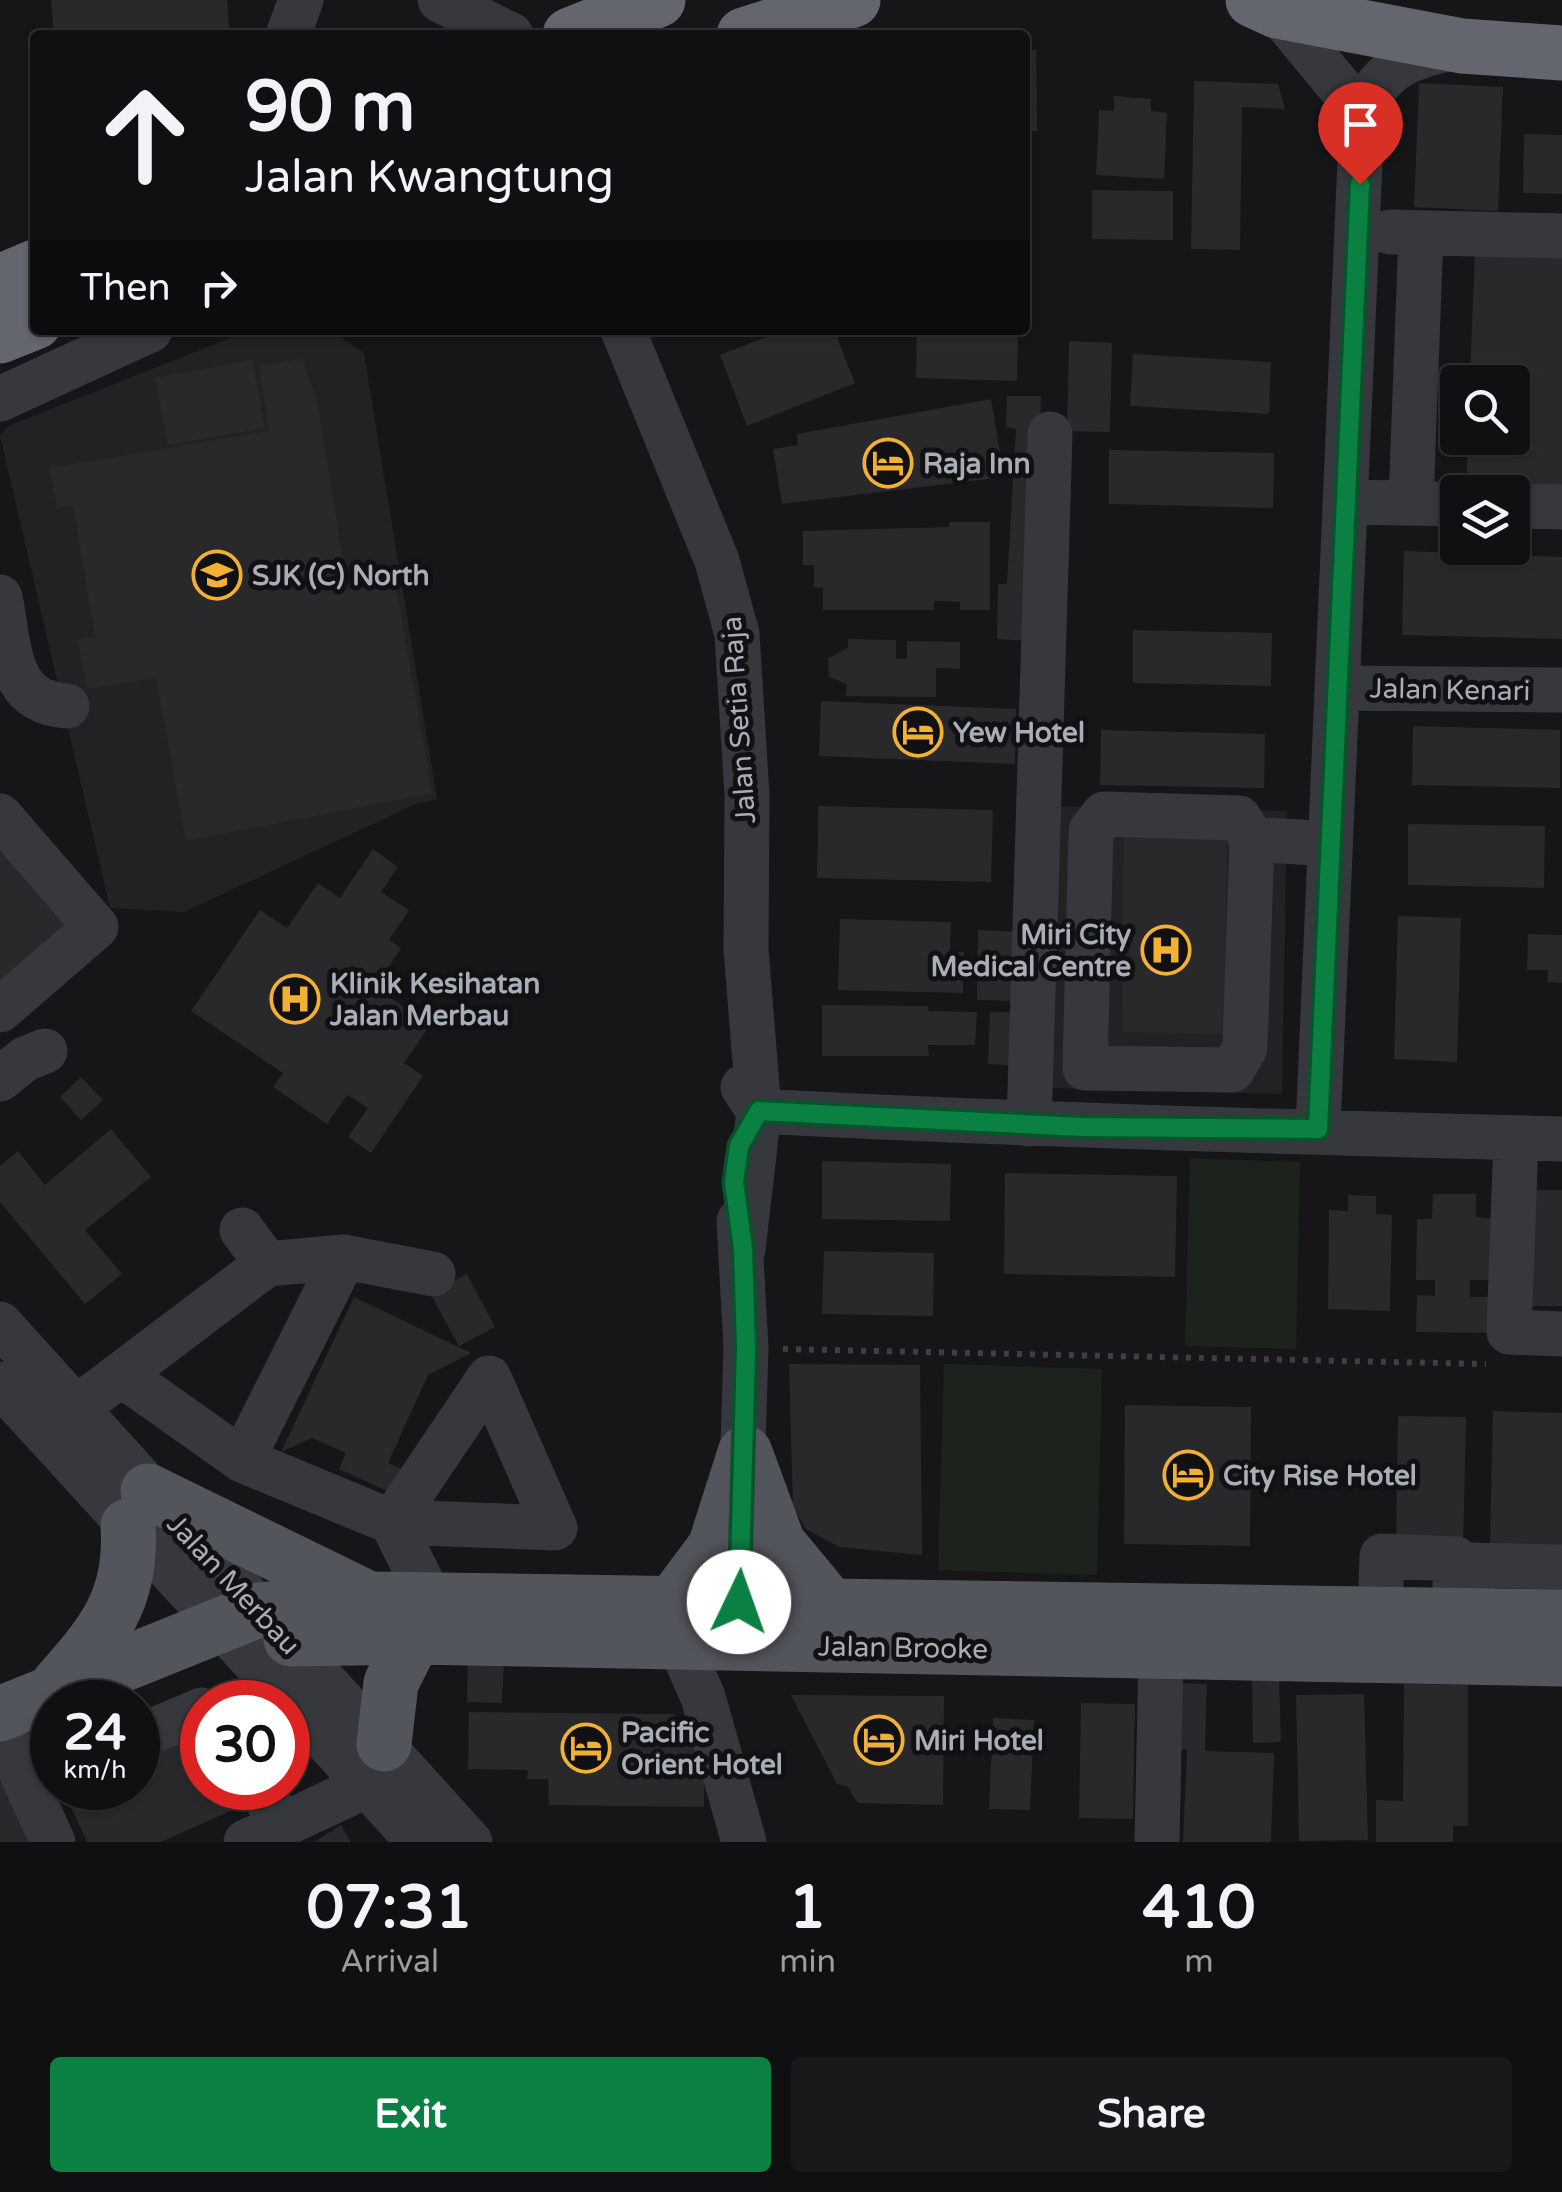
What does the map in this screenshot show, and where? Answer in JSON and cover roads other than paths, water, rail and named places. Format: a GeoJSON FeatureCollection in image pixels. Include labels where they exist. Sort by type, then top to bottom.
{"type":"FeatureCollection","features":[{"type":"Feature","properties":{"kind":"highway"},"geometry":{"type":"LineString","coordinates":[[583,30],[658,0]]}},
{"type":"Feature","properties":{"kind":"highway"},"geometry":{"type":"LineString","coordinates":[[760,30],[853,0]]}},
{"type":"Feature","properties":{"kind":"highway"},"geometry":{"type":"LineString","coordinates":[[1265,6],[1462,46],[1562,53]]}},
{"type":"Feature","properties":{"kind":"highway"},"geometry":{"type":"LineString","coordinates":[[0,282],[30,268]]}},
{"type":"Feature","properties":{"kind":"highway"},"geometry":{"type":"LineString","coordinates":[[0,336],[30,324]]}},
{"type":"Feature","properties":{"kind":"main road"},"geometry":{"type":"LineString","coordinates":[[745,1453],[778,1543],[830,1606]]}},
{"type":"Feature","properties":{"kind":"main road"},"geometry":{"type":"LineString","coordinates":[[676,1623],[715,1547],[745,1453]]}},
{"type":"Feature","properties":{"kind":"main road"},"geometry":{"type":"LineString","coordinates":[[63,1680],[97,1641],[124,1593],[138,1509],[369,1599]]}},
{"type":"Feature","properties":{"kind":"main road","name":"Jalan Brooke"},"geometry":{"type":"LineString","coordinates":[[252,1631],[369,1599],[422,1619]]}},
{"type":"Feature","properties":{"kind":"main road","name":"Jalan Brooke"},"geometry":{"type":"LineString","coordinates":[[738,1623],[830,1606],[1562,1618]]}},
{"type":"Feature","properties":{"kind":"main road"},"geometry":{"type":"LineString","coordinates":[[377,1764],[390,1683],[422,1619]]}},
{"type":"Feature","properties":{"kind":"main road","name":"Jalan Brooke"},"geometry":{"type":"LineString","coordinates":[[252,1631],[422,1619],[738,1623],[1161,1652],[1562,1659]]}},
{"type":"Feature","properties":{"kind":"main road"},"geometry":{"type":"LineString","coordinates":[[86,1680],[252,1631]]}},
{"type":"Feature","properties":{"kind":"main road"},"geometry":{"type":"LineString","coordinates":[[0,1714],[30,1700]]}},
{"type":"Feature","properties":{"kind":"street"},"geometry":{"type":"LineString","coordinates":[[290,30],[302,0]]}},
{"type":"Feature","properties":{"kind":"street"},"geometry":{"type":"LineString","coordinates":[[440,0],[501,30]]}},
{"type":"Feature","properties":{"kind":"street"},"geometry":{"type":"LineString","coordinates":[[1265,6],[1362,114]]}},
{"type":"Feature","properties":{"kind":"street"},"geometry":{"type":"LineString","coordinates":[[1318,1129],[1362,114],[1371,90],[1388,69],[1424,54],[1462,46]]}},
{"type":"Feature","properties":{"kind":"street"},"geometry":{"type":"LineString","coordinates":[[1358,231],[1562,236]]}},
{"type":"Feature","properties":{"kind":"street"},"geometry":{"type":"LineString","coordinates":[[1411,504],[1421,233]]}},
{"type":"Feature","properties":{"kind":"street"},"geometry":{"type":"LineString","coordinates":[[0,399],[139,335]]}},
{"type":"Feature","properties":{"kind":"street","name":"Jalan Setia Raja"},"geometry":{"type":"LineString","coordinates":[[625,335],[717,561],[736,634],[747,795],[746,950],[759,1111],[743,1249]]}},
{"type":"Feature","properties":{"kind":"street"},"geometry":{"type":"LineString","coordinates":[[1029,1124],[1050,434]]}},
{"type":"Feature","properties":{"kind":"street"},"geometry":{"type":"LineString","coordinates":[[1346,502],[1440,504]]}},
{"type":"Feature","properties":{"kind":"street"},"geometry":{"type":"LineString","coordinates":[[1530,506],[1562,507]]}},
{"type":"Feature","properties":{"kind":"street"},"geometry":{"type":"LineString","coordinates":[[0,597],[16,676],[26,693],[43,704],[67,706]]}},
{"type":"Feature","properties":{"kind":"street","name":"Jalan Kenari"},"geometry":{"type":"LineString","coordinates":[[1338,688],[1562,690]]}},
{"type":"Feature","properties":{"kind":"street"},"geometry":{"type":"LineString","coordinates":[[1083,1127],[1091,831],[1104,814],[1239,818],[1252,839],[1245,1048],[1232,1070],[1085,1068]]}},
{"type":"Feature","properties":{"kind":"street"},"geometry":{"type":"LineString","coordinates":[[0,816],[96,927],[0,1010]]}},
{"type":"Feature","properties":{"kind":"street"},"geometry":{"type":"LineString","coordinates":[[1252,839],[1330,844]]}},
{"type":"Feature","properties":{"kind":"street","name":"Jalan Setia Raja"},"geometry":{"type":"LineString","coordinates":[[738,1623],[746,1348],[743,1249],[734,1182],[731,1052],[746,950]]}},
{"type":"Feature","properties":{"kind":"street"},"geometry":{"type":"LineString","coordinates":[[0,1022],[23,1063]]}},
{"type":"Feature","properties":{"kind":"street"},"geometry":{"type":"LineString","coordinates":[[731,1052],[744,1090],[759,1111]]}},
{"type":"Feature","properties":{"kind":"street"},"geometry":{"type":"LineString","coordinates":[[759,1111],[1083,1127],[1318,1129],[1562,1139]]}},
{"type":"Feature","properties":{"kind":"street"},"geometry":{"type":"LineString","coordinates":[[734,1182],[739,1146],[759,1111]]}},
{"type":"Feature","properties":{"kind":"street"},"geometry":{"type":"LineString","coordinates":[[1516,1138],[1510,1332],[1562,1334]]}},
{"type":"Feature","properties":{"kind":"street"},"geometry":{"type":"LineString","coordinates":[[74,1410],[122,1375],[254,1247],[344,1257],[433,1274]]}},
{"type":"Feature","properties":{"kind":"street"},"geometry":{"type":"LineString","coordinates":[[242,1460],[344,1257]]}},
{"type":"Feature","properties":{"kind":"street","name":"Jalan Merbau"},"geometry":{"type":"LineString","coordinates":[[0,1324],[74,1410],[138,1509]]}},
{"type":"Feature","properties":{"kind":"street"},"geometry":{"type":"LineString","coordinates":[[122,1375],[242,1460],[392,1522],[422,1619]]}},
{"type":"Feature","properties":{"kind":"street","name":"Jalan Merbau"},"geometry":{"type":"LineString","coordinates":[[0,1384],[138,1509],[377,1764],[470,1842]]}},
{"type":"Feature","properties":{"kind":"street"},"geometry":{"type":"LineString","coordinates":[[1463,1616],[1472,1565],[1562,1568]]}},
{"type":"Feature","properties":{"kind":"street"},"geometry":{"type":"LineString","coordinates":[[676,1623],[703,1697],[744,1842]]}},
{"type":"Feature","properties":{"kind":"street"},"geometry":{"type":"LineString","coordinates":[[1157,1842],[1161,1652]]}},
{"type":"Feature","properties":{"kind":"street"},"geometry":{"type":"LineString","coordinates":[[0,1726],[30,1766]]}},
{"type":"Feature","properties":{"kind":"street"},"geometry":{"type":"LineString","coordinates":[[264,1834],[377,1764]]}},
{"type":"Feature","properties":{"kind":"street","name":"Jalan Merbau"},"geometry":{"type":"LineString","coordinates":[[377,1764],[419,1842]]}},
{"type":"Feature","properties":{"kind":"street"},"geometry":{"type":"LineString","coordinates":[[46,1810],[53,1842]]}},
{"type":"Feature","properties":{"kind":"place","name":"Raja Inn"},"geometry":{"type":"Point","coordinates":[888,463]}},
{"type":"Feature","properties":{"kind":"place","name":"SJK (C) North"},"geometry":{"type":"Point","coordinates":[217,575]}},
{"type":"Feature","properties":{"kind":"place","name":"Yew Hotel"},"geometry":{"type":"Point","coordinates":[918,732]}},
{"type":"Feature","properties":{"kind":"place","name":"Miri City Medical Centre"},"geometry":{"type":"Point","coordinates":[1166,950]}},
{"type":"Feature","properties":{"kind":"place","name":"Klinik Kesihatan Jalan Merbau"},"geometry":{"type":"Point","coordinates":[295,999]}},
{"type":"Feature","properties":{"kind":"place","name":"City Rise Hotel"},"geometry":{"type":"Point","coordinates":[1188,1475]}},
{"type":"Feature","properties":{"kind":"place","name":"Miri Hotel"},"geometry":{"type":"Point","coordinates":[879,1740]}},
{"type":"Feature","properties":{"kind":"place","name":"Pacific Orient Hotel"},"geometry":{"type":"Point","coordinates":[586,1748]}}]}
